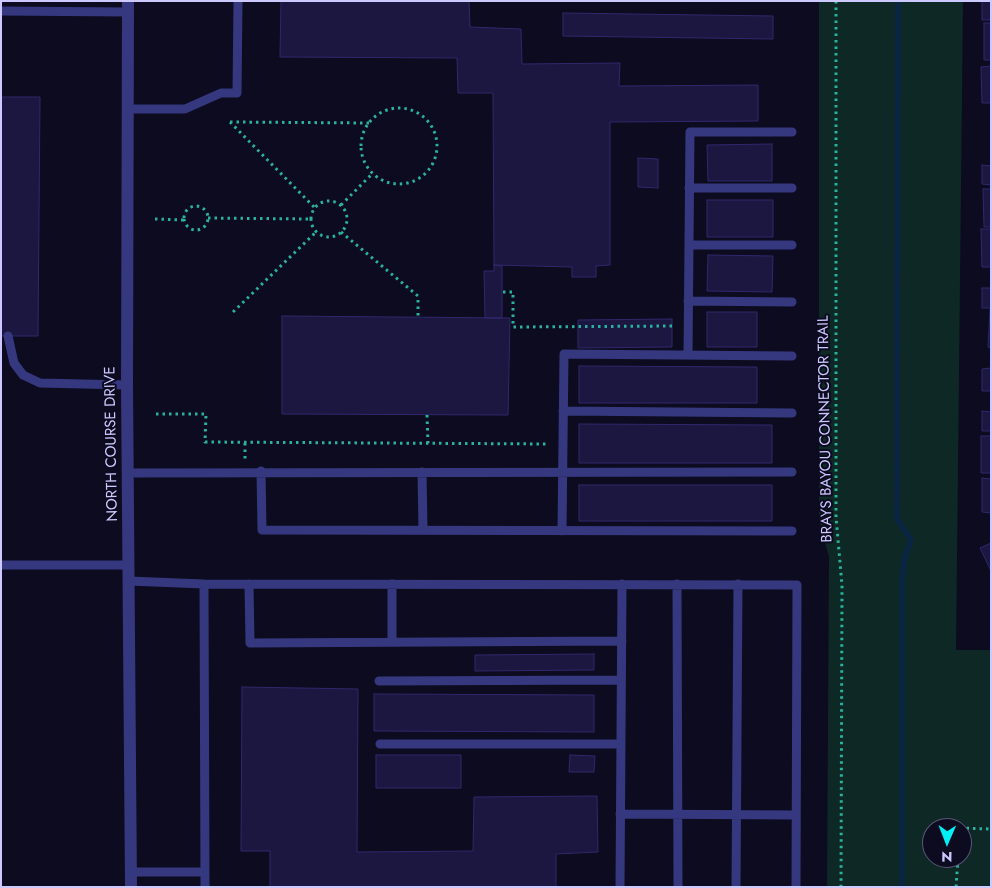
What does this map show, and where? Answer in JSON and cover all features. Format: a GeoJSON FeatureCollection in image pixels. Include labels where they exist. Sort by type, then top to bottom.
{"type":"FeatureCollection","features":[{"type":"Feature","properties":{"kind":"street","name":"NORTH COURSE DRIVE"},"geometry":{"type":"LineString","coordinates":[[128,6],[127,385],[131,887]]}},
{"type":"Feature","properties":{"kind":"lane"},"geometry":{"type":"LineString","coordinates":[[127,109],[186,109],[221,93],[237,93],[238,1]]}},
{"type":"Feature","properties":{"kind":"lane"},"geometry":{"type":"LineString","coordinates":[[1,11],[128,6]]}},
{"type":"Feature","properties":{"kind":"lane"},"geometry":{"type":"LineString","coordinates":[[688,355],[690,132],[792,132]]}},
{"type":"Feature","properties":{"kind":"lane"},"geometry":{"type":"LineString","coordinates":[[690,188],[792,188]]}},
{"type":"Feature","properties":{"kind":"lane"},"geometry":{"type":"LineString","coordinates":[[689,245],[792,245]]}},
{"type":"Feature","properties":{"kind":"lane"},"geometry":{"type":"LineString","coordinates":[[688,301],[792,302]]}},
{"type":"Feature","properties":{"kind":"lane"},"geometry":{"type":"LineString","coordinates":[[8,336],[14,363],[23,375],[40,384],[127,385]]}},
{"type":"Feature","properties":{"kind":"lane"},"geometry":{"type":"LineString","coordinates":[[562,530],[561,472],[564,354],[792,356]]}},
{"type":"Feature","properties":{"kind":"lane"},"geometry":{"type":"LineString","coordinates":[[563,410],[792,413]]}},
{"type":"Feature","properties":{"kind":"lane"},"geometry":{"type":"LineString","coordinates":[[261,472],[262,530],[792,531]]}},
{"type":"Feature","properties":{"kind":"lane"},"geometry":{"type":"LineString","coordinates":[[422,472],[423,530]]}},
{"type":"Feature","properties":{"kind":"lane"},"geometry":{"type":"LineString","coordinates":[[129,473],[792,472]]}},
{"type":"Feature","properties":{"kind":"lane"},"geometry":{"type":"LineString","coordinates":[[1,565],[129,565]]}},
{"type":"Feature","properties":{"kind":"lane"},"geometry":{"type":"LineString","coordinates":[[129,581],[204,584],[797,585],[796,887]]}},
{"type":"Feature","properties":{"kind":"lane"},"geometry":{"type":"LineString","coordinates":[[204,584],[205,887]]}},
{"type":"Feature","properties":{"kind":"lane"},"geometry":{"type":"LineString","coordinates":[[249,584],[250,643],[622,641]]}},
{"type":"Feature","properties":{"kind":"lane"},"geometry":{"type":"LineString","coordinates":[[392,584],[392,642]]}},
{"type":"Feature","properties":{"kind":"lane"},"geometry":{"type":"LineString","coordinates":[[620,887],[622,584]]}},
{"type":"Feature","properties":{"kind":"lane"},"geometry":{"type":"LineString","coordinates":[[677,584],[678,887]]}},
{"type":"Feature","properties":{"kind":"lane"},"geometry":{"type":"LineString","coordinates":[[736,887],[738,584]]}},
{"type":"Feature","properties":{"kind":"lane"},"geometry":{"type":"LineString","coordinates":[[378,681],[621,680]]}},
{"type":"Feature","properties":{"kind":"lane"},"geometry":{"type":"LineString","coordinates":[[380,744],[621,744]]}},
{"type":"Feature","properties":{"kind":"lane"},"geometry":{"type":"LineString","coordinates":[[620,814],[796,815]]}},
{"type":"Feature","properties":{"kind":"lane"},"geometry":{"type":"LineString","coordinates":[[131,872],[205,872]]}},
{"type":"Feature","properties":{"kind":"path","name":"BRAYS BAYOU CONNECTOR TRAIL"},"geometry":{"type":"LineString","coordinates":[[836,1],[836,517],[842,585],[841,887]]}},
{"type":"Feature","properties":{"kind":"path"},"geometry":{"type":"LineString","coordinates":[[398,107],[411,109],[422,114],[431,124],[437,136],[438,149],[431,166],[417,180],[405,184],[393,184],[372,174],[364,162],[360,150],[361,137],[369,123],[385,110],[398,107]]}},
{"type":"Feature","properties":{"kind":"path"},"geometry":{"type":"LineString","coordinates":[[314,207],[230,122],[369,123]]}},
{"type":"Feature","properties":{"kind":"path"},"geometry":{"type":"LineString","coordinates":[[341,205],[372,174]]}},
{"type":"Feature","properties":{"kind":"path"},"geometry":{"type":"LineString","coordinates":[[330,200],[341,205],[347,216],[345,227],[341,232],[330,237],[316,232],[310,219],[314,207],[319,203],[330,200]]}},
{"type":"Feature","properties":{"kind":"path"},"geometry":{"type":"LineString","coordinates":[[196,206],[203,208],[208,218],[202,229],[195,230],[187,227],[184,220],[185,212],[196,206]]}},
{"type":"Feature","properties":{"kind":"path"},"geometry":{"type":"LineString","coordinates":[[208,218],[310,219]]}},
{"type":"Feature","properties":{"kind":"path"},"geometry":{"type":"LineString","coordinates":[[155,219],[184,220]]}},
{"type":"Feature","properties":{"kind":"path"},"geometry":{"type":"LineString","coordinates":[[233,312],[316,232]]}},
{"type":"Feature","properties":{"kind":"path"},"geometry":{"type":"LineString","coordinates":[[341,232],[418,296],[418,318]]}},
{"type":"Feature","properties":{"kind":"path"},"geometry":{"type":"LineString","coordinates":[[503,292],[512,292],[513,327],[688,326]]}},
{"type":"Feature","properties":{"kind":"path"},"geometry":{"type":"LineString","coordinates":[[156,414],[206,414],[205,442],[562,444]]}},
{"type":"Feature","properties":{"kind":"path"},"geometry":{"type":"LineString","coordinates":[[427,415],[428,443]]}},
{"type":"Feature","properties":{"kind":"path"},"geometry":{"type":"LineString","coordinates":[[972,828],[991,829]]}},
{"type":"Feature","properties":{"kind":"path"},"geometry":{"type":"LineString","coordinates":[[956,887],[957,868]]}},
{"type":"Feature","properties":{"kind":"green space"},"geometry":{"type":"Polygon","coordinates":[[[819,1],[963,1],[956,650],[991,650],[991,887],[827,887],[829,557],[819,520],[819,1]]]}},
{"type":"Feature","properties":{"kind":"building"},"geometry":{"type":"Polygon","coordinates":[[[281,1],[469,1],[470,27],[521,29],[522,64],[620,63],[619,86],[758,85],[758,121],[610,122],[610,265],[596,266],[596,277],[572,277],[572,267],[494,265],[493,93],[458,93],[457,58],[280,57],[281,1]]]}},
{"type":"Feature","properties":{"kind":"building"},"geometry":{"type":"Polygon","coordinates":[[[982,1],[991,1],[991,20],[982,20],[982,1]]]}},
{"type":"Feature","properties":{"kind":"building"},"geometry":{"type":"Polygon","coordinates":[[[563,13],[773,16],[773,39],[563,36],[563,13]]]}},
{"type":"Feature","properties":{"kind":"building"},"geometry":{"type":"Polygon","coordinates":[[[984,23],[991,23],[991,60],[984,60],[984,23]]]}},
{"type":"Feature","properties":{"kind":"building"},"geometry":{"type":"Polygon","coordinates":[[[991,66],[991,103],[982,103],[981,67],[991,66]]]}},
{"type":"Feature","properties":{"kind":"building"},"geometry":{"type":"Polygon","coordinates":[[[1,97],[40,97],[38,336],[1,336],[1,97]]]}},
{"type":"Feature","properties":{"kind":"building"},"geometry":{"type":"Polygon","coordinates":[[[772,144],[772,181],[708,181],[707,145],[772,144]]]}},
{"type":"Feature","properties":{"kind":"building"},"geometry":{"type":"Polygon","coordinates":[[[638,158],[658,159],[658,188],[638,187],[638,158]]]}},
{"type":"Feature","properties":{"kind":"building"},"geometry":{"type":"Polygon","coordinates":[[[982,165],[991,166],[991,185],[982,184],[982,165]]]}},
{"type":"Feature","properties":{"kind":"building"},"geometry":{"type":"Polygon","coordinates":[[[983,189],[991,189],[991,227],[984,227],[983,189]]]}},
{"type":"Feature","properties":{"kind":"building"},"geometry":{"type":"Polygon","coordinates":[[[707,200],[773,200],[773,237],[707,237],[707,200]]]}},
{"type":"Feature","properties":{"kind":"building"},"geometry":{"type":"Polygon","coordinates":[[[981,229],[991,229],[991,267],[982,267],[981,229]]]}},
{"type":"Feature","properties":{"kind":"building"},"geometry":{"type":"Polygon","coordinates":[[[708,255],[773,256],[772,292],[707,291],[708,255]]]}},
{"type":"Feature","properties":{"kind":"building"},"geometry":{"type":"Polygon","coordinates":[[[494,265],[502,266],[502,318],[485,318],[484,271],[494,271],[494,265]]]}},
{"type":"Feature","properties":{"kind":"building"},"geometry":{"type":"Polygon","coordinates":[[[982,288],[991,288],[991,308],[982,308],[982,288]]]}},
{"type":"Feature","properties":{"kind":"building"},"geometry":{"type":"Polygon","coordinates":[[[991,310],[991,348],[988,347],[991,310]]]}},
{"type":"Feature","properties":{"kind":"building"},"geometry":{"type":"Polygon","coordinates":[[[707,312],[757,312],[757,347],[707,347],[707,312]]]}},
{"type":"Feature","properties":{"kind":"building"},"geometry":{"type":"Polygon","coordinates":[[[282,316],[510,318],[508,415],[282,414],[282,316]]]}},
{"type":"Feature","properties":{"kind":"building"},"geometry":{"type":"Polygon","coordinates":[[[672,319],[672,347],[578,348],[578,320],[672,319]]]}},
{"type":"Feature","properties":{"kind":"building"},"geometry":{"type":"Polygon","coordinates":[[[579,366],[757,367],[757,403],[579,403],[579,366]]]}},
{"type":"Feature","properties":{"kind":"building"},"geometry":{"type":"Polygon","coordinates":[[[991,368],[991,391],[982,391],[982,369],[991,368]]]}},
{"type":"Feature","properties":{"kind":"building"},"geometry":{"type":"Polygon","coordinates":[[[982,411],[991,412],[991,431],[982,431],[982,411]]]}},
{"type":"Feature","properties":{"kind":"building"},"geometry":{"type":"Polygon","coordinates":[[[579,424],[772,425],[772,463],[579,463],[579,424]]]}},
{"type":"Feature","properties":{"kind":"building"},"geometry":{"type":"Polygon","coordinates":[[[981,436],[991,436],[991,473],[981,473],[981,436]]]}},
{"type":"Feature","properties":{"kind":"building"},"geometry":{"type":"Polygon","coordinates":[[[982,478],[991,479],[991,513],[982,512],[982,478]]]}},
{"type":"Feature","properties":{"kind":"building"},"geometry":{"type":"Polygon","coordinates":[[[579,485],[772,485],[772,521],[579,521],[579,485]]]}},
{"type":"Feature","properties":{"kind":"building"},"geometry":{"type":"Polygon","coordinates":[[[991,543],[991,571],[980,548],[991,543]]]}},
{"type":"Feature","properties":{"kind":"building"},"geometry":{"type":"Polygon","coordinates":[[[594,654],[594,670],[475,671],[475,655],[594,654]]]}},
{"type":"Feature","properties":{"kind":"building"},"geometry":{"type":"Polygon","coordinates":[[[242,687],[358,689],[357,852],[473,851],[474,797],[597,796],[598,852],[556,854],[556,887],[270,887],[270,851],[241,851],[242,687]]]}},
{"type":"Feature","properties":{"kind":"building"},"geometry":{"type":"Polygon","coordinates":[[[374,694],[594,695],[594,732],[374,731],[374,694]]]}},
{"type":"Feature","properties":{"kind":"building"},"geometry":{"type":"Polygon","coordinates":[[[376,755],[461,755],[461,788],[376,788],[376,755]]]}},
{"type":"Feature","properties":{"kind":"building"},"geometry":{"type":"Polygon","coordinates":[[[570,755],[595,756],[594,772],[569,772],[570,755]]]}},
{"type":"Feature","properties":{"kind":"waterway"},"geometry":{"type":"LineString","coordinates":[[898,1],[897,519],[911,540],[904,560],[902,583],[902,887]]}}]}
